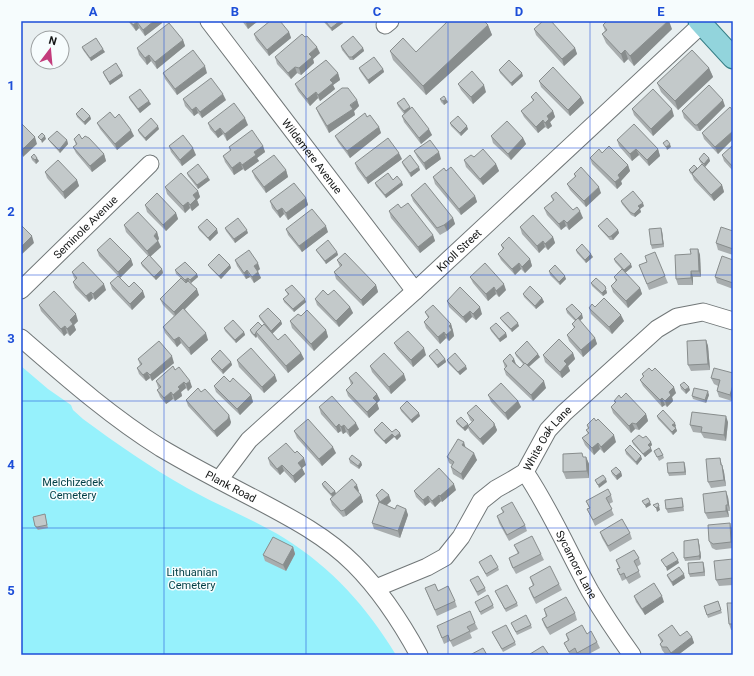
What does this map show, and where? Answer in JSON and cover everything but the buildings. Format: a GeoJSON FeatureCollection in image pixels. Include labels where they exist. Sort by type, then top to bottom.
{"type":"FeatureCollection","features":[{"type":"Feature","properties":{"kind":"main road"},"geometry":{"type":"LineString","coordinates":[[701,22],[733,58]]}},
{"type":"Feature","properties":{"kind":"street","name":"Wildemere Avenue"},"geometry":{"type":"LineString","coordinates":[[209,21],[415,291]]}},
{"type":"Feature","properties":{"kind":"street","name":"Knoll Street"},"geometry":{"type":"LineString","coordinates":[[219,480],[249,440],[415,291],[701,22]]}},
{"type":"Feature","properties":{"kind":"street","name":"Seminole Avenue"},"geometry":{"type":"LineString","coordinates":[[21,290],[150,164]]}},
{"type":"Feature","properties":{"kind":"street","name":"White Oak Lane"},"geometry":{"type":"LineString","coordinates":[[376,588],[427,567],[445,557],[461,537],[481,501],[496,488],[525,472],[548,430],[564,413],[657,329],[677,317],[703,312],[733,321]]}},
{"type":"Feature","properties":{"kind":"street","name":"Plank Road"},"geometry":{"type":"LineString","coordinates":[[21,338],[81,390],[121,421],[163,449],[284,514],[326,540],[354,563],[376,588],[393,612],[419,655]]}},
{"type":"Feature","properties":{"kind":"street","name":"Sycamore Lane"},"geometry":{"type":"LineString","coordinates":[[525,472],[539,493],[590,591],[618,636],[632,655]]}},
{"type":"Feature","properties":{"kind":"green space"},"geometry":{"type":"Polygon","coordinates":[[[21,366],[48,389],[71,405],[73,410],[83,419],[134,455],[187,488],[272,531],[318,562],[360,605],[385,637],[396,655],[21,655],[21,366]]]}},
{"type":"Feature","properties":{"kind":"park label","name":"Melchizedek Cemetery"},"geometry":{"type":"Point","coordinates":[73,488]}},
{"type":"Feature","properties":{"kind":"park label","name":"Lithuanian Cemetery"},"geometry":{"type":"Point","coordinates":[192,578]}}]}
